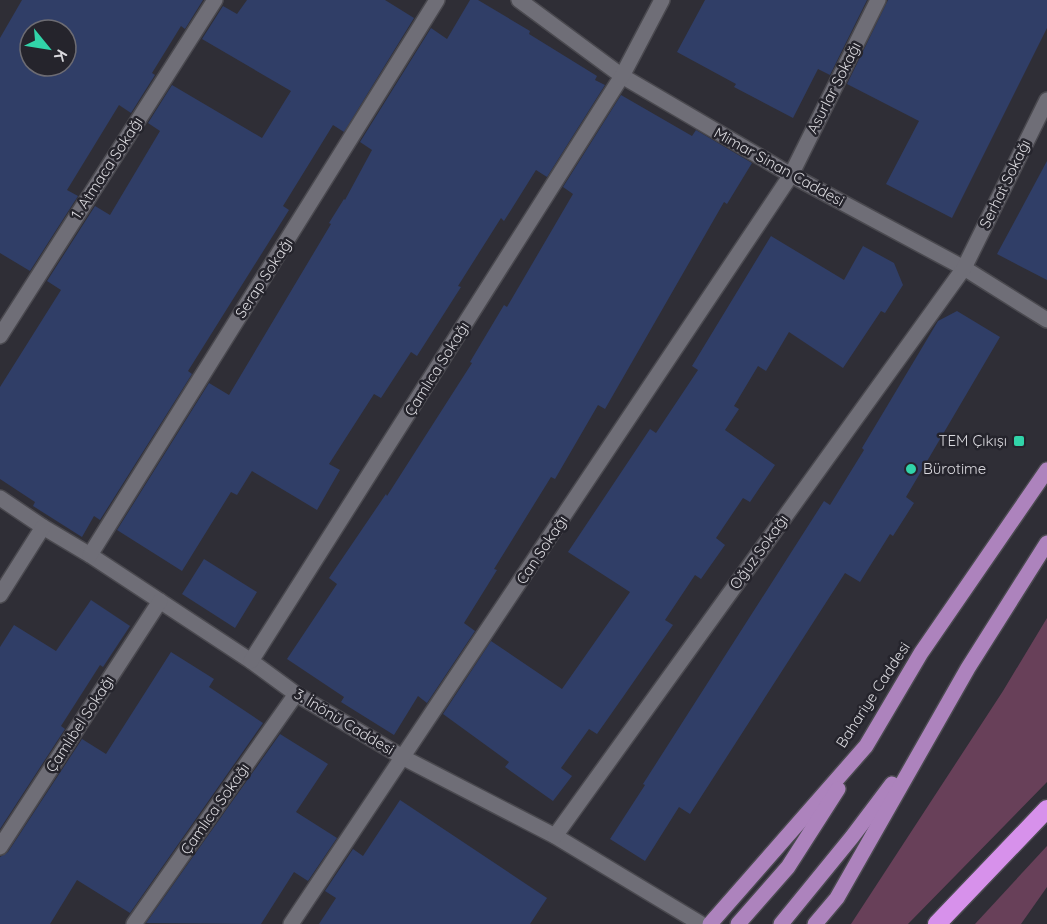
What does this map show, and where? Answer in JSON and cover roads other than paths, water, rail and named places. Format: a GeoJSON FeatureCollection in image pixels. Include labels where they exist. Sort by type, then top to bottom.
{"type":"FeatureCollection","features":[{"type":"Feature","properties":{"kind":"highway"},"geometry":{"type":"LineString","coordinates":[[937,924],[1047,809]]}},
{"type":"Feature","properties":{"kind":"main road","name":"Bahariye Caddesi"},"geometry":{"type":"LineString","coordinates":[[710,924],[866,746],[921,653],[1047,470]]}},
{"type":"Feature","properties":{"kind":"main road"},"geometry":{"type":"LineString","coordinates":[[815,924],[837,898],[968,668],[1047,543]]}},
{"type":"Feature","properties":{"kind":"main road"},"geometry":{"type":"LineString","coordinates":[[781,924],[852,837],[933,729]]}},
{"type":"Feature","properties":{"kind":"main road"},"geometry":{"type":"LineString","coordinates":[[738,924],[788,867],[866,746]]}},
{"type":"Feature","properties":{"kind":"street","name":"1. Atmaca Sokağı"},"geometry":{"type":"LineString","coordinates":[[0,336],[215,0]]}},
{"type":"Feature","properties":{"kind":"street","name":"Serap Sokağı"},"geometry":{"type":"LineString","coordinates":[[90,555],[296,229],[437,0]]}},
{"type":"Feature","properties":{"kind":"street","name":"Mimar Sinan Caddesi"},"geometry":{"type":"LineString","coordinates":[[519,0],[622,76],[790,175],[964,268],[1047,320]]}},
{"type":"Feature","properties":{"kind":"street","name":"Çamlıca Sokağı"},"geometry":{"type":"LineString","coordinates":[[251,661],[622,76],[662,0]]}},
{"type":"Feature","properties":{"kind":"street","name":"Asurlar Sokağı"},"geometry":{"type":"LineString","coordinates":[[790,175],[878,0]]}},
{"type":"Feature","properties":{"kind":"street","name":"Serhat Sokağı"},"geometry":{"type":"LineString","coordinates":[[964,268],[1047,100]]}},
{"type":"Feature","properties":{"kind":"street","name":"Can Sokağı"},"geometry":{"type":"LineString","coordinates":[[291,924],[404,758],[790,175]]}},
{"type":"Feature","properties":{"kind":"street","name":"Oğuz Sokağı"},"geometry":{"type":"LineString","coordinates":[[555,836],[964,268]]}},
{"type":"Feature","properties":{"kind":"street","name":"3. İnönü Caddesi"},"geometry":{"type":"LineString","coordinates":[[0,498],[251,661],[296,694],[404,758],[555,836],[701,924]]}},
{"type":"Feature","properties":{"kind":"street"},"geometry":{"type":"LineString","coordinates":[[0,595],[43,527]]}},
{"type":"Feature","properties":{"kind":"street","name":"Çamlıbel Sokağı"},"geometry":{"type":"LineString","coordinates":[[0,847],[160,601]]}},
{"type":"Feature","properties":{"kind":"street","name":"Çamlıca Sokağı"},"geometry":{"type":"LineString","coordinates":[[134,924],[296,694]]}},
{"type":"Feature","properties":{"kind":"place","name":"TEM Çıkışı"},"geometry":{"type":"Point","coordinates":[1019,441]}},
{"type":"Feature","properties":{"kind":"place","name":"Bürotime"},"geometry":{"type":"Point","coordinates":[911,469]}}]}
